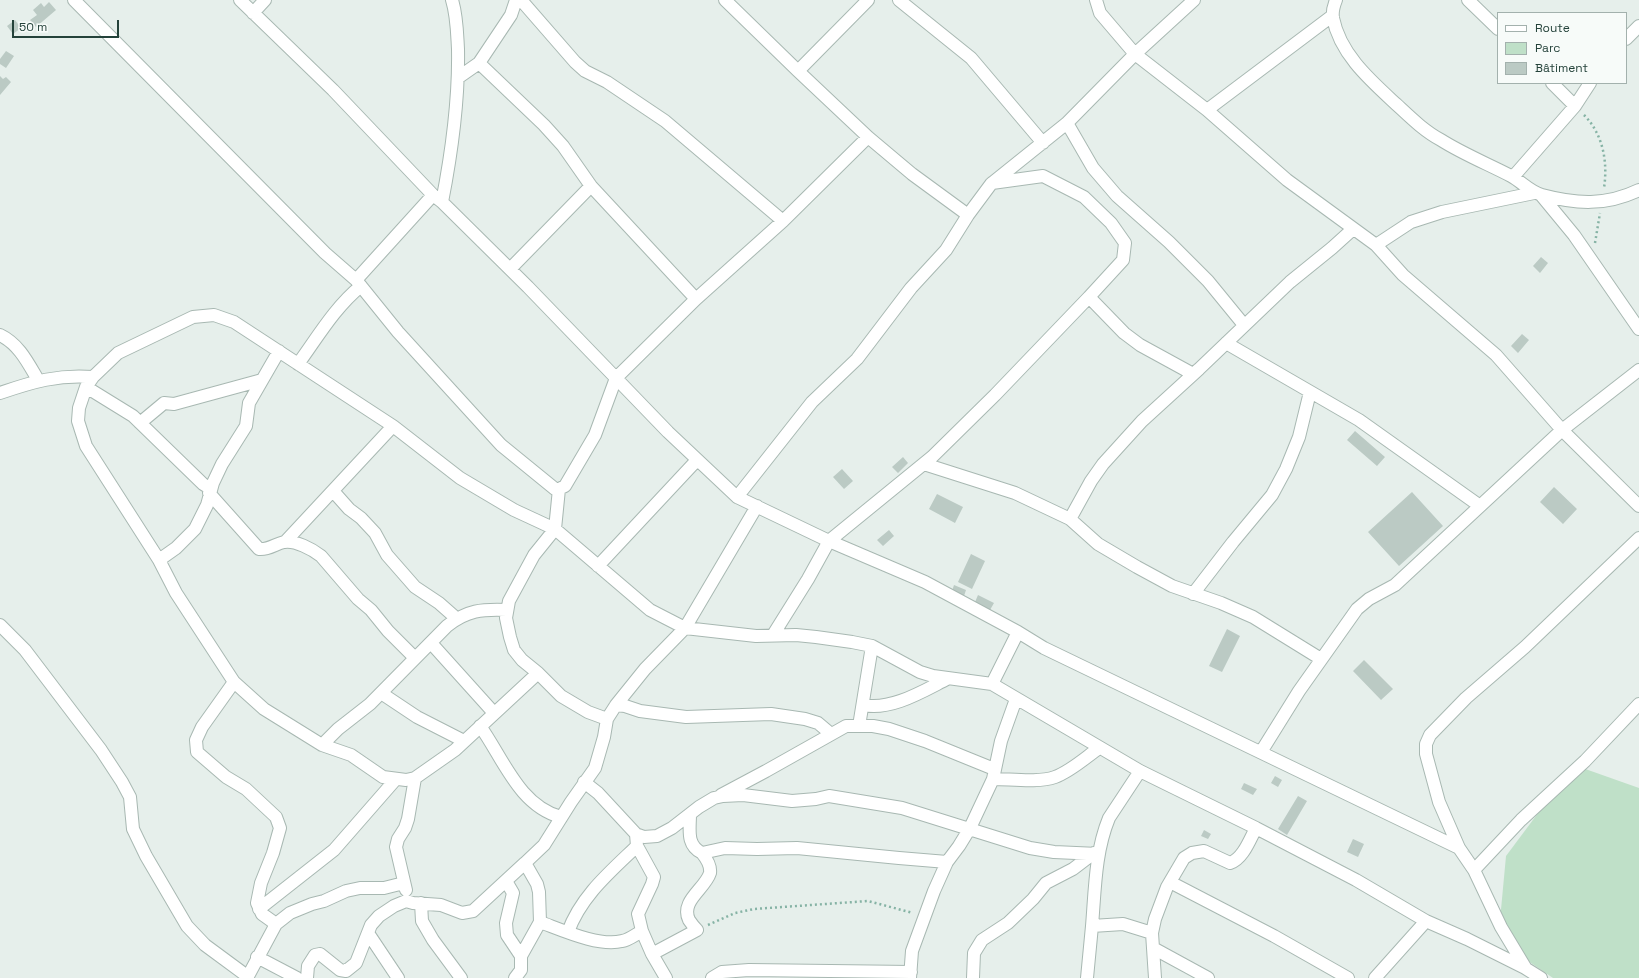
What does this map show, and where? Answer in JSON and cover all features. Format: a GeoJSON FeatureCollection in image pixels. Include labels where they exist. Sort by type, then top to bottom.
{"type":"FeatureCollection","features":[{"type":"Feature","properties":{"kind":"street"},"geometry":{"type":"LineString","coordinates":[[240,0],[333,90],[437,198],[510,269],[668,432],[737,497],[829,541],[925,582],[1018,632],[1044,648],[1459,848]]}},
{"type":"Feature","properties":{"kind":"street"},"geometry":{"type":"LineString","coordinates":[[253,13],[265,0]]}},
{"type":"Feature","properties":{"kind":"street"},"geometry":{"type":"LineString","coordinates":[[298,364],[353,292],[358,283],[437,198],[452,147],[459,77],[456,13],[452,0]]}},
{"type":"Feature","properties":{"kind":"street"},"geometry":{"type":"LineString","coordinates":[[459,77],[480,63],[511,15],[516,0]]}},
{"type":"Feature","properties":{"kind":"street"},"geometry":{"type":"LineString","coordinates":[[521,0],[575,62],[585,71],[607,82],[666,121],[783,221]]}},
{"type":"Feature","properties":{"kind":"street"},"geometry":{"type":"LineString","coordinates":[[725,0],[868,137],[912,174],[968,215]]}},
{"type":"Feature","properties":{"kind":"street"},"geometry":{"type":"LineString","coordinates":[[798,71],[868,0]]}},
{"type":"Feature","properties":{"kind":"street"},"geometry":{"type":"LineString","coordinates":[[899,0],[971,58],[1043,143]]}},
{"type":"Feature","properties":{"kind":"street"},"geometry":{"type":"LineString","coordinates":[[1096,0],[1100,13],[1135,54],[1207,110],[1287,180],[1352,229],[1376,245],[1404,275],[1496,355],[1562,430],[1639,506]]}},
{"type":"Feature","properties":{"kind":"street"},"geometry":{"type":"LineString","coordinates":[[737,497],[812,402],[857,359],[911,288],[946,250],[968,215],[991,184],[1067,123],[1135,54],[1194,0]]}},
{"type":"Feature","properties":{"kind":"street"},"geometry":{"type":"LineString","coordinates":[[1336,0],[1332,16],[1344,47],[1369,79],[1403,111],[1441,140],[1513,177],[1538,194],[1574,235],[1639,329]]}},
{"type":"Feature","properties":{"kind":"street"},"geometry":{"type":"LineString","coordinates":[[1468,0],[1497,28]]}},
{"type":"Feature","properties":{"kind":"street"},"geometry":{"type":"LineString","coordinates":[[78,2],[325,253],[358,283],[398,332],[501,445],[558,490]]}},
{"type":"Feature","properties":{"kind":"street"},"geometry":{"type":"LineString","coordinates":[[1207,110],[1332,16]]}},
{"type":"Feature","properties":{"kind":"street"},"geometry":{"type":"LineString","coordinates":[[1627,38],[1639,26]]}},
{"type":"Feature","properties":{"kind":"street"},"geometry":{"type":"LineString","coordinates":[[480,63],[544,124],[592,186],[696,299]]}},
{"type":"Feature","properties":{"kind":"street"},"geometry":{"type":"LineString","coordinates":[[1553,84],[1575,106]]}},
{"type":"Feature","properties":{"kind":"street"},"geometry":{"type":"LineString","coordinates":[[1513,177],[1575,106],[1589,84]]}},
{"type":"Feature","properties":{"kind":"street"},"geometry":{"type":"LineString","coordinates":[[1067,123],[1093,168],[1117,196],[1169,242],[1208,281],[1244,325]]}},
{"type":"Feature","properties":{"kind":"street"},"geometry":{"type":"LineString","coordinates":[[558,490],[564,486],[595,435],[616,378],[696,299],[783,221],[868,137]]}},
{"type":"Feature","properties":{"kind":"street"},"geometry":{"type":"LineString","coordinates":[[773,635],[808,579],[829,541],[924,464],[994,395],[1123,260],[1125,243],[1111,223],[1084,197],[1043,176],[991,184]]}},
{"type":"Feature","properties":{"kind":"street"},"geometry":{"type":"LineString","coordinates":[[510,269],[592,186]]}},
{"type":"Feature","properties":{"kind":"street"},"geometry":{"type":"LineString","coordinates":[[1376,245],[1411,222],[1449,210],[1538,194],[1573,202],[1602,202],[1625,197],[1639,190]]}},
{"type":"Feature","properties":{"kind":"street"},"geometry":{"type":"LineString","coordinates":[[1070,519],[1091,481],[1103,464],[1142,421],[1290,282],[1332,248],[1352,229]]}},
{"type":"Feature","properties":{"kind":"street"},"geometry":{"type":"LineString","coordinates":[[1089,297],[1124,333],[1140,345],[1193,374]]}},
{"type":"Feature","properties":{"kind":"street"},"geometry":{"type":"LineString","coordinates":[[538,673],[455,750],[415,778],[406,780],[383,777],[351,755],[322,745],[264,709],[234,682],[176,593],[159,560],[86,446],[78,421],[79,408],[90,382],[118,353],[193,317],[214,315],[234,322],[393,426],[460,478],[514,510],[555,529],[650,610],[685,628],[756,636],[773,635],[816,637],[872,646],[920,672],[948,679],[969,680],[992,684],[1140,771],[1256,828],[1356,880],[1426,921],[1467,939],[1525,968],[1541,978]]}},
{"type":"Feature","properties":{"kind":"street"},"geometry":{"type":"LineString","coordinates":[[0,335],[16,347],[25,357],[38,380]]}},
{"type":"Feature","properties":{"kind":"street"},"geometry":{"type":"LineString","coordinates":[[1226,343],[1359,420],[1480,506]]}},
{"type":"Feature","properties":{"kind":"street"},"geometry":{"type":"LineString","coordinates":[[159,560],[176,548],[194,529],[207,505],[210,491],[222,464],[246,426],[249,403],[279,351]]}},
{"type":"Feature","properties":{"kind":"street"},"geometry":{"type":"LineString","coordinates":[[1261,752],[1321,659],[1358,609],[1369,599],[1395,585],[1562,430],[1639,370]]}},
{"type":"Feature","properties":{"kind":"street"},"geometry":{"type":"LineString","coordinates":[[0,393],[38,380],[74,375],[90,382],[133,416],[203,484],[259,549],[270,548],[285,542],[393,426]]}},
{"type":"Feature","properties":{"kind":"street"},"geometry":{"type":"LineString","coordinates":[[140,423],[164,403],[174,404],[262,380]]}},
{"type":"Feature","properties":{"kind":"street"},"geometry":{"type":"LineString","coordinates":[[1193,594],[1272,495],[1286,469],[1299,436],[1310,392]]}},
{"type":"Feature","properties":{"kind":"street"},"geometry":{"type":"LineString","coordinates":[[598,566],[697,460]]}},
{"type":"Feature","properties":{"kind":"street"},"geometry":{"type":"LineString","coordinates":[[924,464],[1015,493],[1070,519],[1098,544],[1172,586],[1221,603],[1253,617],[1321,659]]}},
{"type":"Feature","properties":{"kind":"street"},"geometry":{"type":"LineString","coordinates":[[333,490],[349,509],[361,518],[375,533],[387,555],[415,587],[439,603],[456,618]]}},
{"type":"Feature","properties":{"kind":"street"},"geometry":{"type":"LineString","coordinates":[[558,490],[555,529],[534,555],[509,601],[506,618],[514,650],[522,660],[562,696],[588,712],[607,719]]}},
{"type":"Feature","properties":{"kind":"street"},"geometry":{"type":"LineString","coordinates":[[307,978],[308,966],[315,955],[320,954],[340,970],[346,971],[356,964],[371,925],[379,916],[394,906],[406,901],[441,905],[462,912],[473,911],[544,846],[561,817],[595,768],[604,737],[607,719],[616,705],[645,669],[685,628],[757,506]]}},
{"type":"Feature","properties":{"kind":"street"},"geometry":{"type":"LineString","coordinates":[[1525,968],[1501,927],[1474,870],[1459,848],[1439,802],[1426,754],[1426,744],[1430,735],[1466,698],[1525,647],[1639,538]]}},
{"type":"Feature","properties":{"kind":"street"},"geometry":{"type":"LineString","coordinates":[[285,542],[315,551],[321,556],[371,610],[388,631],[415,658]]}},
{"type":"Feature","properties":{"kind":"street"},"geometry":{"type":"LineString","coordinates":[[322,745],[338,729],[370,704],[456,618],[474,611],[488,609],[507,610]]}},
{"type":"Feature","properties":{"kind":"street"},"geometry":{"type":"LineString","coordinates":[[0,625],[25,650],[39,667],[101,750],[122,782],[130,797],[133,829],[146,856],[187,926],[205,945],[247,977],[256,958],[276,924],[290,913],[324,901],[346,891],[360,888],[384,888],[404,883]]}},
{"type":"Feature","properties":{"kind":"street"},"geometry":{"type":"LineString","coordinates":[[992,684],[1018,632]]}},
{"type":"Feature","properties":{"kind":"street"},"geometry":{"type":"LineString","coordinates":[[431,643],[494,713]]}},
{"type":"Feature","properties":{"kind":"street"},"geometry":{"type":"LineString","coordinates":[[859,726],[872,646]]}},
{"type":"Feature","properties":{"kind":"street"},"geometry":{"type":"LineString","coordinates":[[862,704],[872,706],[902,700],[948,679]]}},
{"type":"Feature","properties":{"kind":"street"},"geometry":{"type":"LineString","coordinates":[[234,682],[202,726],[196,740],[197,752],[226,778],[246,789],[276,817],[280,828],[273,853],[261,883],[257,903],[262,914],[276,924]]}},
{"type":"Feature","properties":{"kind":"street"},"geometry":{"type":"LineString","coordinates":[[381,693],[417,717],[464,741]]}},
{"type":"Feature","properties":{"kind":"street"},"geometry":{"type":"LineString","coordinates":[[712,978],[722,972],[749,970],[910,975],[912,951],[925,916],[947,862],[970,828],[994,774],[1001,741],[1016,699]]}},
{"type":"Feature","properties":{"kind":"street"},"geometry":{"type":"LineString","coordinates":[[1474,870],[1521,820],[1580,766],[1639,704]]}},
{"type":"Feature","properties":{"kind":"street"},"geometry":{"type":"LineString","coordinates":[[616,705],[648,712],[686,717],[771,714],[805,719],[818,723],[832,734]]}},
{"type":"Feature","properties":{"kind":"street"},"geometry":{"type":"LineString","coordinates":[[480,726],[494,745],[515,783],[530,799],[546,811],[552,815],[561,817]]}},
{"type":"Feature","properties":{"kind":"street"},"geometry":{"type":"LineString","coordinates":[[568,932],[573,918],[594,888],[637,840],[644,837],[657,836],[714,798],[846,726],[873,726],[889,729],[926,741],[994,774],[1036,779],[1054,777],[1067,771],[1099,748]]}},
{"type":"Feature","properties":{"kind":"street"},"geometry":{"type":"LineString","coordinates":[[1087,978],[1092,926],[1096,853],[1109,818],[1140,771]]}},
{"type":"Feature","properties":{"kind":"street"},"geometry":{"type":"LineString","coordinates":[[406,901],[404,883],[396,847],[398,839],[405,828],[408,819],[415,778]]}},
{"type":"Feature","properties":{"kind":"street"},"geometry":{"type":"LineString","coordinates":[[259,908],[334,850],[396,779]]}},
{"type":"Feature","properties":{"kind":"street"},"geometry":{"type":"LineString","coordinates":[[584,782],[598,793],[637,840],[654,877],[638,914],[642,931],[652,954],[666,978]]}},
{"type":"Feature","properties":{"kind":"street"},"geometry":{"type":"LineString","coordinates":[[714,798],[743,795],[792,801],[830,796],[902,808],[1030,848],[1054,852],[1096,853]]}},
{"type":"Feature","properties":{"kind":"street"},"geometry":{"type":"LineString","coordinates":[[652,954],[697,930],[689,920],[688,911],[690,901],[702,887],[710,872],[708,861],[702,853],[693,847],[689,836],[690,814]]}},
{"type":"Feature","properties":{"kind":"street"},"geometry":{"type":"LineString","coordinates":[[1155,978],[1152,934],[1155,919],[1170,882],[1184,858],[1192,853],[1204,851],[1233,863],[1242,854],[1256,828]]}},
{"type":"Feature","properties":{"kind":"street"},"geometry":{"type":"LineString","coordinates":[[702,853],[726,848],[797,848],[947,862]]}},
{"type":"Feature","properties":{"kind":"street"},"geometry":{"type":"LineString","coordinates":[[973,978],[974,953],[982,940],[1008,923],[1033,899],[1046,883],[1072,869],[1096,853]]}},
{"type":"Feature","properties":{"kind":"street"},"geometry":{"type":"LineString","coordinates":[[515,978],[521,970],[522,958],[540,922],[539,892],[537,884],[525,863]]}},
{"type":"Feature","properties":{"kind":"street"},"geometry":{"type":"LineString","coordinates":[[506,881],[513,893],[506,923],[507,935],[522,958],[529,978]]}},
{"type":"Feature","properties":{"kind":"street"},"geometry":{"type":"LineString","coordinates":[[1170,882],[1274,936],[1348,978]]}},
{"type":"Feature","properties":{"kind":"street"},"geometry":{"type":"LineString","coordinates":[[421,903],[422,921],[433,940],[461,978]]}},
{"type":"Feature","properties":{"kind":"street"},"geometry":{"type":"LineString","coordinates":[[1375,978],[1426,921]]}},
{"type":"Feature","properties":{"kind":"street"},"geometry":{"type":"LineString","coordinates":[[540,922],[604,942],[623,941],[642,931]]}},
{"type":"Feature","properties":{"kind":"street"},"geometry":{"type":"LineString","coordinates":[[1092,926],[1122,924],[1152,934]]}},
{"type":"Feature","properties":{"kind":"street"},"geometry":{"type":"LineString","coordinates":[[368,933],[398,978]]}},
{"type":"Feature","properties":{"kind":"street"},"geometry":{"type":"LineString","coordinates":[[1153,948],[1208,978]]}},
{"type":"Feature","properties":{"kind":"street"},"geometry":{"type":"LineString","coordinates":[[256,958],[298,978]]}},
{"type":"Feature","properties":{"kind":"path"},"geometry":{"type":"LineString","coordinates":[[1575,106],[1590,121],[1600,140],[1604,156],[1606,176],[1591,260]]}},
{"type":"Feature","properties":{"kind":"path"},"geometry":{"type":"LineString","coordinates":[[697,930],[736,913],[754,909],[868,901],[925,916]]}},
{"type":"Feature","properties":{"kind":"green space"},"geometry":{"type":"Polygon","coordinates":[[[1574,765],[1639,788],[1639,978],[1553,978],[1518,954],[1500,920],[1506,856],[1574,765]]]}},
{"type":"Feature","properties":{"kind":"building"},"geometry":{"type":"Polygon","coordinates":[[[49,2],[56,10],[36,27],[30,20],[37,15],[33,10],[41,3],[44,7],[49,2]]]}},
{"type":"Feature","properties":{"kind":"building"},"geometry":{"type":"Polygon","coordinates":[[[15,20],[21,28],[13,34],[7,26],[15,20]]]}},
{"type":"Feature","properties":{"kind":"building"},"geometry":{"type":"Polygon","coordinates":[[[6,51],[14,56],[6,68],[0,64],[0,59],[6,51]]]}},
{"type":"Feature","properties":{"kind":"building"},"geometry":{"type":"Polygon","coordinates":[[[0,76],[3,79],[6,77],[11,82],[0,95],[0,76]]]}},
{"type":"Feature","properties":{"kind":"building"},"geometry":{"type":"Polygon","coordinates":[[[1541,257],[1548,263],[1540,273],[1533,266],[1541,257]]]}},
{"type":"Feature","properties":{"kind":"building"},"geometry":{"type":"Polygon","coordinates":[[[1522,334],[1529,340],[1518,353],[1511,346],[1522,334]]]}},
{"type":"Feature","properties":{"kind":"building"},"geometry":{"type":"Polygon","coordinates":[[[1355,431],[1385,457],[1377,466],[1347,440],[1355,431]]]}},
{"type":"Feature","properties":{"kind":"building"},"geometry":{"type":"Polygon","coordinates":[[[903,457],[908,463],[898,473],[892,467],[903,457]]]}},
{"type":"Feature","properties":{"kind":"building"},"geometry":{"type":"Polygon","coordinates":[[[842,469],[853,481],[844,489],[833,477],[842,469]]]}},
{"type":"Feature","properties":{"kind":"building"},"geometry":{"type":"Polygon","coordinates":[[[1554,487],[1577,509],[1563,524],[1540,502],[1554,487]]]}},
{"type":"Feature","properties":{"kind":"building"},"geometry":{"type":"Polygon","coordinates":[[[1412,492],[1443,526],[1399,566],[1368,532],[1412,492]]]}},
{"type":"Feature","properties":{"kind":"building"},"geometry":{"type":"Polygon","coordinates":[[[937,494],[963,507],[955,523],[929,509],[937,494]]]}},
{"type":"Feature","properties":{"kind":"building"},"geometry":{"type":"Polygon","coordinates":[[[889,530],[894,536],[883,546],[877,540],[889,530]]]}},
{"type":"Feature","properties":{"kind":"building"},"geometry":{"type":"Polygon","coordinates":[[[971,554],[985,561],[972,589],[958,582],[971,554]]]}},
{"type":"Feature","properties":{"kind":"building"},"geometry":{"type":"Polygon","coordinates":[[[954,585],[966,590],[964,596],[952,591],[954,585]]]}},
{"type":"Feature","properties":{"kind":"building"},"geometry":{"type":"Polygon","coordinates":[[[978,595],[994,603],[990,610],[975,602],[978,595]]]}},
{"type":"Feature","properties":{"kind":"building"},"geometry":{"type":"Polygon","coordinates":[[[1227,629],[1240,636],[1222,672],[1209,666],[1227,629]]]}},
{"type":"Feature","properties":{"kind":"building"},"geometry":{"type":"Polygon","coordinates":[[[1364,660],[1393,689],[1381,700],[1353,671],[1364,660]]]}},
{"type":"Feature","properties":{"kind":"building"},"geometry":{"type":"Polygon","coordinates":[[[1275,776],[1282,780],[1278,787],[1271,783],[1275,776]]]}},
{"type":"Feature","properties":{"kind":"building"},"geometry":{"type":"Polygon","coordinates":[[[1244,783],[1257,789],[1253,795],[1241,789],[1244,783]]]}},
{"type":"Feature","properties":{"kind":"building"},"geometry":{"type":"Polygon","coordinates":[[[1298,796],[1307,801],[1287,835],[1278,829],[1298,796]]]}},
{"type":"Feature","properties":{"kind":"building"},"geometry":{"type":"Polygon","coordinates":[[[1204,830],[1211,834],[1208,839],[1201,836],[1204,830]]]}},
{"type":"Feature","properties":{"kind":"building"},"geometry":{"type":"Polygon","coordinates":[[[1353,839],[1364,844],[1358,857],[1347,852],[1353,839]]]}}]}
